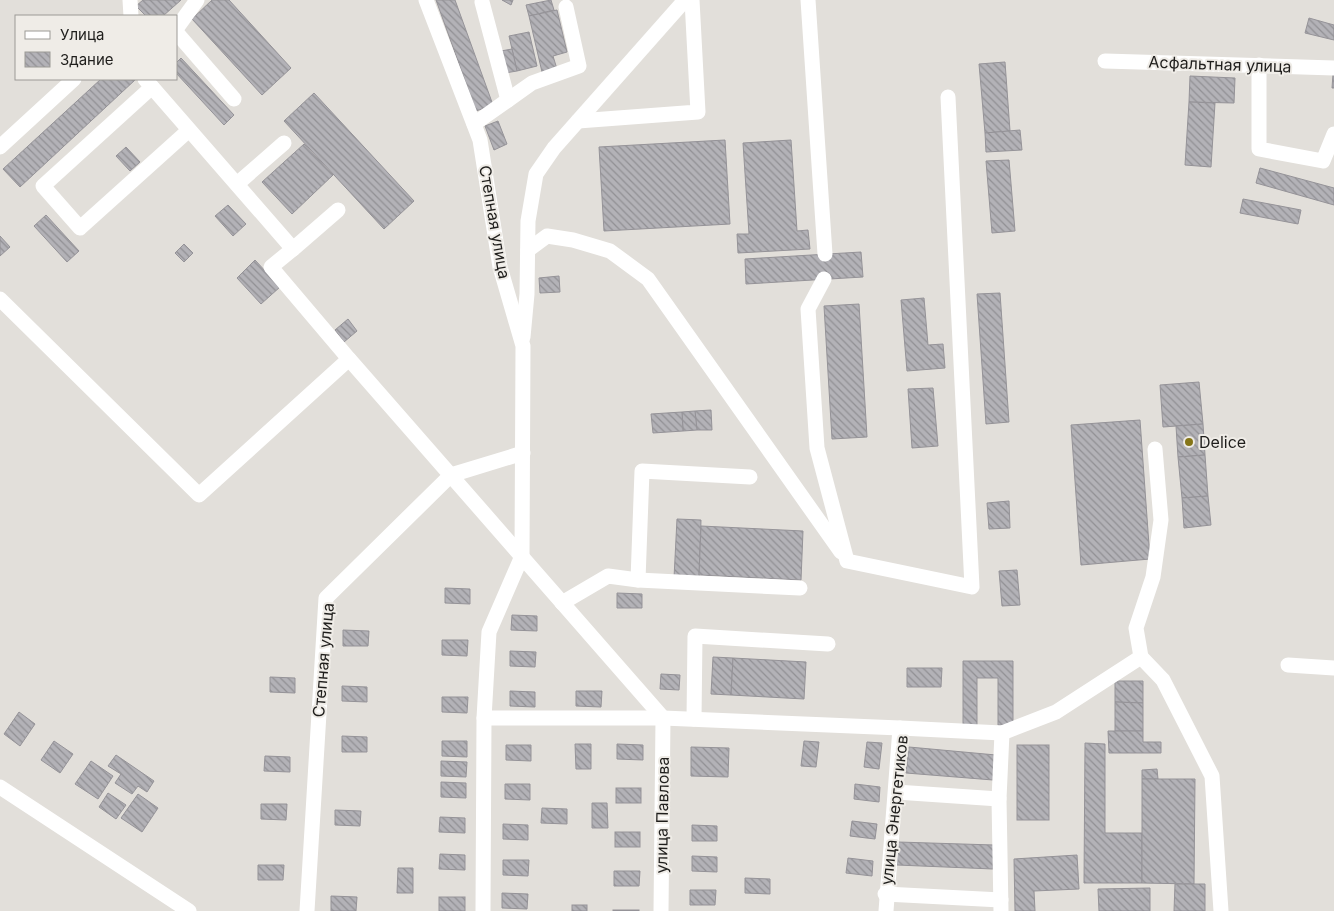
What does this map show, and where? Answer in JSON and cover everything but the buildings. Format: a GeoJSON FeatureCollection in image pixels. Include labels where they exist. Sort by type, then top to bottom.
{"type":"FeatureCollection","features":[{"type":"Feature","properties":{"kind":"street"},"geometry":{"type":"LineString","coordinates":[[130,0],[131,15]]}},
{"type":"Feature","properties":{"kind":"street"},"geometry":{"type":"LineString","coordinates":[[178,28],[197,0]]}},
{"type":"Feature","properties":{"kind":"street","name":"Степная улица"},"geometry":{"type":"LineString","coordinates":[[426,0],[480,140],[500,267],[523,346],[522,556],[489,632],[484,718],[483,911]]}},
{"type":"Feature","properties":{"kind":"street"},"geometry":{"type":"LineString","coordinates":[[523,346],[527,294],[528,221],[536,174],[554,148],[685,0]]}},
{"type":"Feature","properties":{"kind":"street"},"geometry":{"type":"LineString","coordinates":[[578,121],[698,112],[692,0]]}},
{"type":"Feature","properties":{"kind":"street"},"geometry":{"type":"LineString","coordinates":[[808,0],[825,254]]}},
{"type":"Feature","properties":{"kind":"street"},"geometry":{"type":"LineString","coordinates":[[482,2],[508,100]]}},
{"type":"Feature","properties":{"kind":"street"},"geometry":{"type":"LineString","coordinates":[[474,124],[532,83],[579,66],[566,7]]}},
{"type":"Feature","properties":{"kind":"street"},"geometry":{"type":"LineString","coordinates":[[178,33],[234,98]]}},
{"type":"Feature","properties":{"kind":"street","name":"Асфальтная улица"},"geometry":{"type":"LineString","coordinates":[[1105,61],[1334,68]]}},
{"type":"Feature","properties":{"kind":"street"},"geometry":{"type":"LineString","coordinates":[[1259,66],[1259,149],[1323,161],[1334,134]]}},
{"type":"Feature","properties":{"kind":"street"},"geometry":{"type":"LineString","coordinates":[[0,147],[73,80]]}},
{"type":"Feature","properties":{"kind":"street"},"geometry":{"type":"LineString","coordinates":[[189,130],[80,228],[43,186],[149,83],[292,249]]}},
{"type":"Feature","properties":{"kind":"street"},"geometry":{"type":"LineString","coordinates":[[528,250],[547,236],[573,240],[610,252],[648,279],[847,561],[972,587],[948,97]]}},
{"type":"Feature","properties":{"kind":"street"},"geometry":{"type":"LineString","coordinates":[[237,184],[284,143]]}},
{"type":"Feature","properties":{"kind":"street"},"geometry":{"type":"LineString","coordinates":[[338,210],[271,268],[663,718]]}},
{"type":"Feature","properties":{"kind":"street"},"geometry":{"type":"LineString","coordinates":[[824,279],[808,309],[817,448],[847,561]]}},
{"type":"Feature","properties":{"kind":"street"},"geometry":{"type":"LineString","coordinates":[[0,299],[199,495],[349,359]]}},
{"type":"Feature","properties":{"kind":"street"},"geometry":{"type":"LineString","coordinates":[[1154,449],[1161,520],[1153,577],[1136,628],[1141,657],[1163,680],[1212,776],[1221,911]]}},
{"type":"Feature","properties":{"kind":"street","name":"Степная улица"},"geometry":{"type":"LineString","coordinates":[[307,911],[326,598],[451,475],[522,452]]}},
{"type":"Feature","properties":{"kind":"street"},"geometry":{"type":"LineString","coordinates":[[638,580],[642,471],[750,477]]}},
{"type":"Feature","properties":{"kind":"street"},"geometry":{"type":"LineString","coordinates":[[562,603],[608,576],[638,580],[800,588]]}},
{"type":"Feature","properties":{"kind":"street"},"geometry":{"type":"LineString","coordinates":[[694,720],[695,636],[828,644]]}},
{"type":"Feature","properties":{"kind":"street","name":"улица Энергетиков"},"geometry":{"type":"LineString","coordinates":[[886,911],[885,894],[896,792],[900,728],[1002,733],[1056,712],[1141,657]]}},
{"type":"Feature","properties":{"kind":"street"},"geometry":{"type":"LineString","coordinates":[[1288,665],[1334,668]]}},
{"type":"Feature","properties":{"kind":"street"},"geometry":{"type":"LineString","coordinates":[[484,718],[663,718],[900,728]]}},
{"type":"Feature","properties":{"kind":"street","name":"улица Павлова"},"geometry":{"type":"LineString","coordinates":[[661,911],[663,718]]}},
{"type":"Feature","properties":{"kind":"street"},"geometry":{"type":"LineString","coordinates":[[885,894],[1001,906],[999,799],[1002,733]]}},
{"type":"Feature","properties":{"kind":"street"},"geometry":{"type":"LineString","coordinates":[[0,787],[189,911]]}},
{"type":"Feature","properties":{"kind":"street"},"geometry":{"type":"LineString","coordinates":[[896,792],[999,799]]}},
{"type":"Feature","properties":{"kind":"place","name":"Delice"},"geometry":{"type":"Point","coordinates":[1189,442]}}]}
